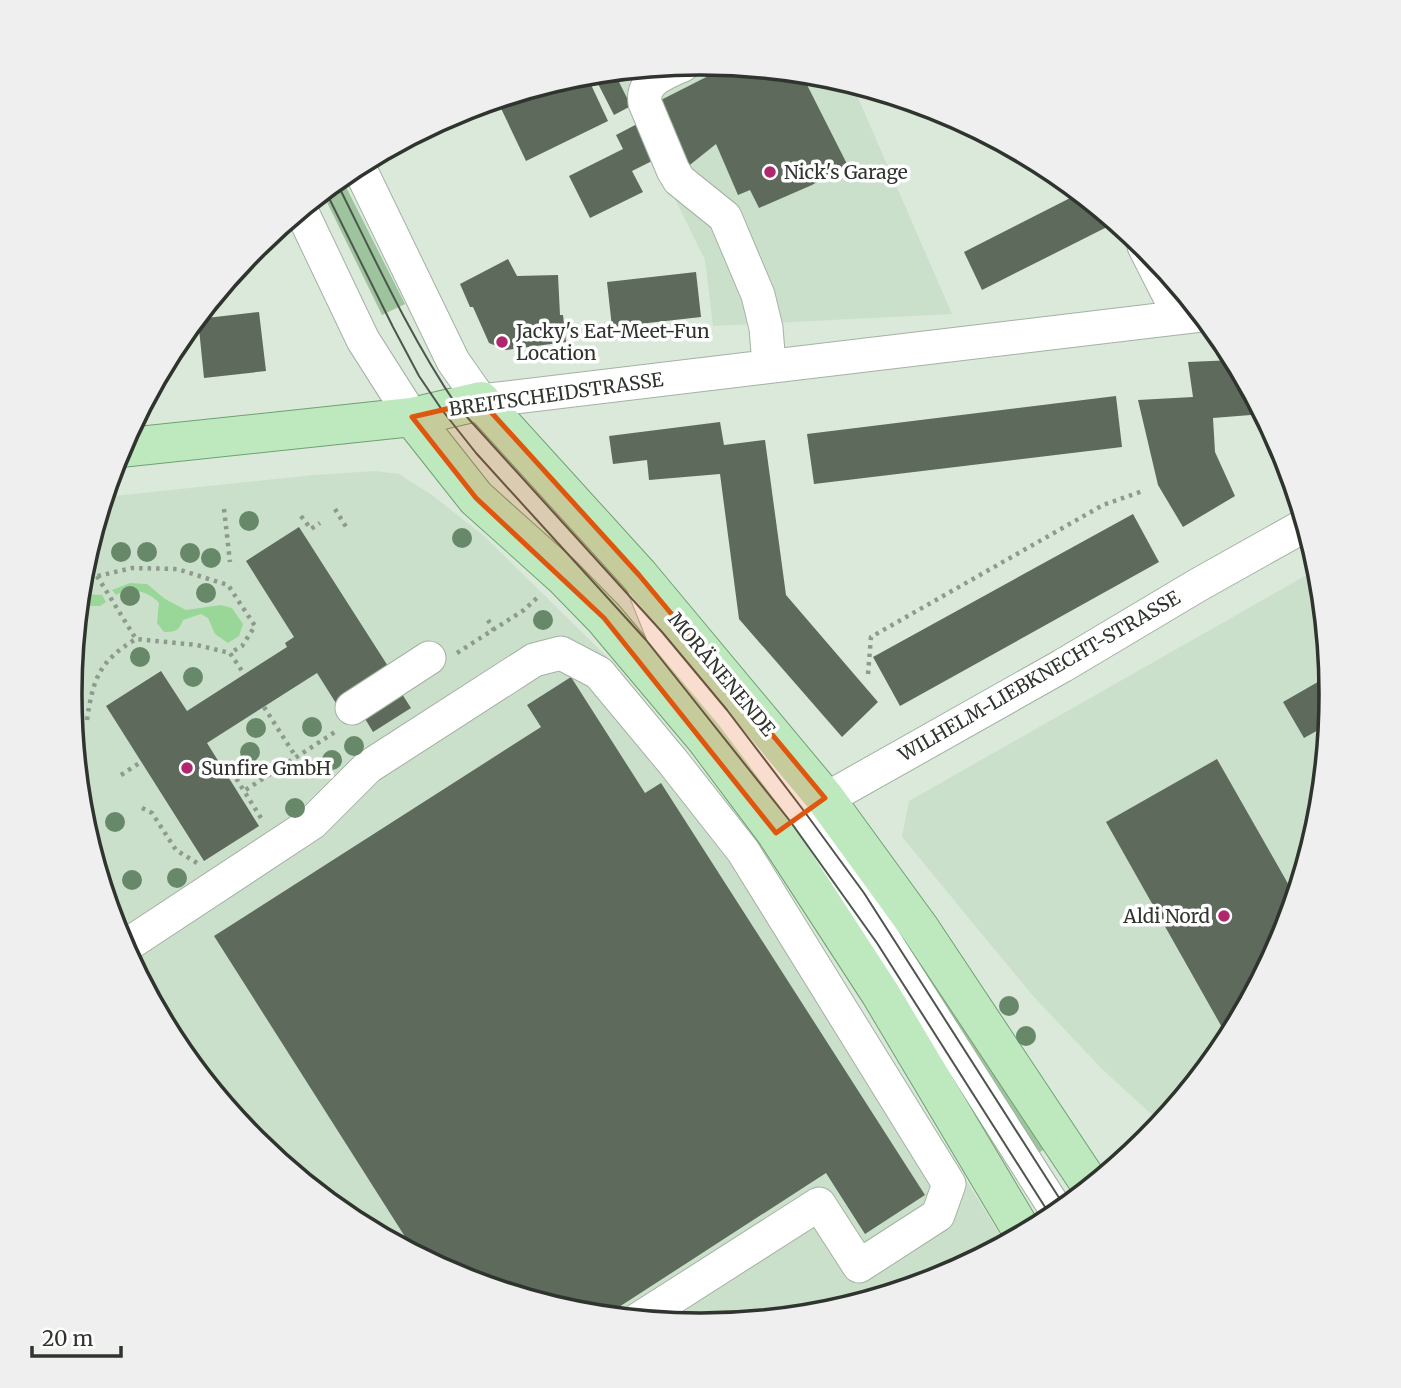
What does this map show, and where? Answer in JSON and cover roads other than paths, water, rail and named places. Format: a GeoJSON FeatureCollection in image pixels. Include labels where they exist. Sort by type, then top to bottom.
{"type":"FeatureCollection","features":[{"type":"Feature","properties":{"kind":"main road","name":"BREITSCHEIDSTRASSE"},"geometry":{"type":"LineString","coordinates":[[134,446],[412,416],[481,401]]}},
{"type":"Feature","properties":{"kind":"main road","name":"MORÄNENENDE"},"geometry":{"type":"LineString","coordinates":[[481,401],[639,575],[799,815],[880,993],[1018,1225]]}},
{"type":"Feature","properties":{"kind":"main road","name":"MORÄNENENDE"},"geometry":{"type":"LineString","coordinates":[[412,416],[476,498],[563,576],[604,618],[705,738],[799,815],[921,930],[1086,1178]]}},
{"type":"Feature","properties":{"kind":"street"},"geometry":{"type":"LineString","coordinates":[[661,77],[647,85],[643,93],[645,103],[679,180],[725,217],[758,295],[766,328],[769,365]]}},
{"type":"Feature","properties":{"kind":"street","name":"MORÄNENENDE"},"geometry":{"type":"LineString","coordinates":[[363,176],[453,361],[481,401]]}},
{"type":"Feature","properties":{"kind":"street","name":"MORÄNENENDE"},"geometry":{"type":"LineString","coordinates":[[305,219],[363,340],[412,416]]}},
{"type":"Feature","properties":{"kind":"street","name":"BREITSCHEIDSTRASSE"},"geometry":{"type":"LineString","coordinates":[[481,401],[1190,316]]}},
{"type":"Feature","properties":{"kind":"street","name":"WILHELM-LIEBKNECHT-STRASSE"},"geometry":{"type":"LineString","coordinates":[[799,815],[1297,530]]}},
{"type":"Feature","properties":{"kind":"street"},"geometry":{"type":"LineString","coordinates":[[639,575],[671,655],[799,815],[882,936],[1052,1203]]}},
{"type":"Feature","properties":{"kind":"street"},"geometry":{"type":"LineString","coordinates":[[604,618],[671,655]]}},
{"type":"Feature","properties":{"kind":"street"},"geometry":{"type":"LineString","coordinates":[[133,941],[312,822],[368,767],[534,660],[561,653],[599,673],[743,851],[949,1184],[938,1215],[859,1266],[819,1204],[653,1310]]}},
{"type":"Feature","properties":{"kind":"street"},"geometry":{"type":"LineString","coordinates":[[345,719],[439,659]]}},
{"type":"Feature","properties":{"kind":"tram line"},"geometry":{"type":"LineString","coordinates":[[341,191],[408,324],[457,406],[662,632],[727,710],[804,811],[864,893],[1059,1198]]}},
{"type":"Feature","properties":{"kind":"tram line"},"geometry":{"type":"LineString","coordinates":[[330,199],[419,376],[442,410],[476,453],[646,640],[790,821],[877,943],[1045,1207]]}},
{"type":"Feature","properties":{"kind":"place","name":"Nick's Garage"},"geometry":{"type":"Point","coordinates":[770,172]}},
{"type":"Feature","properties":{"kind":"place","name":"Jacky's Eat-Meet-Fun Location"},"geometry":{"type":"Point","coordinates":[502,342]}},
{"type":"Feature","properties":{"kind":"place","name":"Sunfire GmbH"},"geometry":{"type":"Point","coordinates":[187,768]}},
{"type":"Feature","properties":{"kind":"place","name":"Aldi Nord"},"geometry":{"type":"Point","coordinates":[1224,916]}}]}
